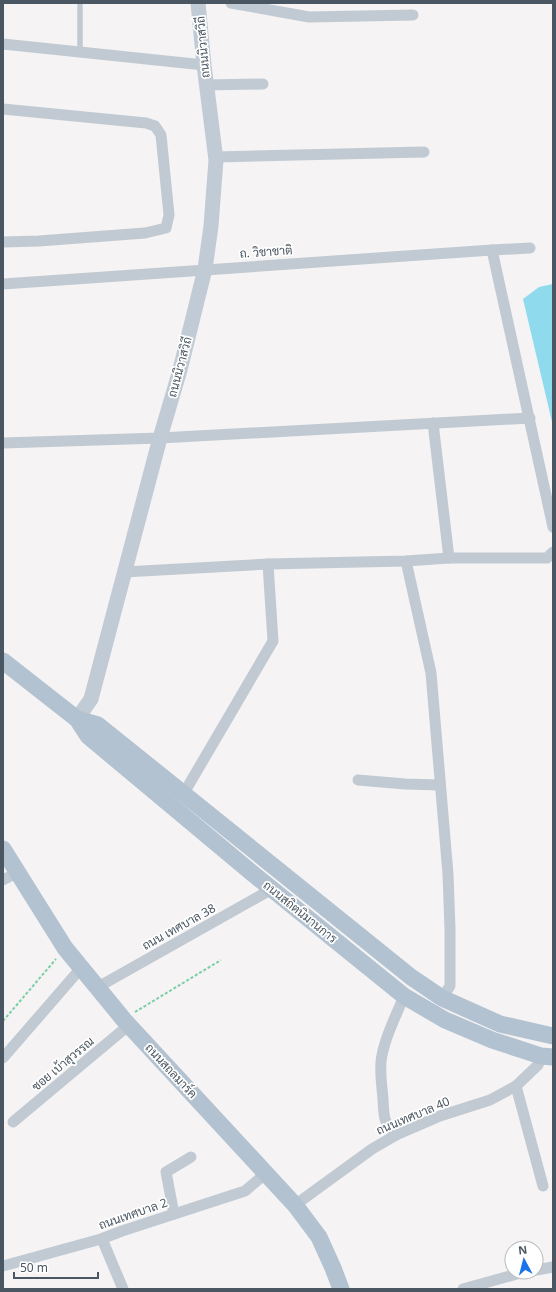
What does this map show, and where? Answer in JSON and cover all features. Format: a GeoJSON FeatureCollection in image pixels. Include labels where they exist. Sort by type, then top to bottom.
{"type":"FeatureCollection","features":[{"type":"Feature","properties":{"kind":"main road","name":"ถนนนิวาสวิถี"},"geometry":{"type":"LineString","coordinates":[[77,719],[91,699],[160,438],[180,370],[205,269],[211,226],[216,157],[206,85],[198,3]]}},
{"type":"Feature","properties":{"kind":"main road","name":"ถนนสถิตนิมานการ"},"geometry":{"type":"LineString","coordinates":[[3,661],[77,719],[88,736],[272,889],[404,996],[445,1020],[492,1040],[547,1056]]}},
{"type":"Feature","properties":{"kind":"main road","name":"ถนนสถิตนิมานการ"},"geometry":{"type":"LineString","coordinates":[[77,719],[98,725],[411,977],[442,998],[500,1024],[553,1036]]}},
{"type":"Feature","properties":{"kind":"main road","name":"ถนนสถลมาร์ค"},"geometry":{"type":"LineString","coordinates":[[3,849],[10,876],[65,948],[126,1023],[295,1205],[319,1237],[341,1289]]}},
{"type":"Feature","properties":{"kind":"street"},"geometry":{"type":"LineString","coordinates":[[232,3],[309,17],[413,15]]}},
{"type":"Feature","properties":{"kind":"street"},"geometry":{"type":"LineString","coordinates":[[3,44],[204,65]]}},
{"type":"Feature","properties":{"kind":"street"},"geometry":{"type":"LineString","coordinates":[[206,85],[262,84]]}},
{"type":"Feature","properties":{"kind":"street"},"geometry":{"type":"LineString","coordinates":[[3,109],[146,123],[155,126],[161,135],[169,215],[166,228],[145,233],[40,241],[3,242]]}},
{"type":"Feature","properties":{"kind":"street"},"geometry":{"type":"LineString","coordinates":[[216,157],[424,152]]}},
{"type":"Feature","properties":{"kind":"street","name":"ถ. วิชาชาติ"},"geometry":{"type":"LineString","coordinates":[[3,284],[530,248]]}},
{"type":"Feature","properties":{"kind":"street"},"geometry":{"type":"LineString","coordinates":[[492,250],[553,527]]}},
{"type":"Feature","properties":{"kind":"street"},"geometry":{"type":"LineString","coordinates":[[3,443],[160,438],[530,418]]}},
{"type":"Feature","properties":{"kind":"street"},"geometry":{"type":"LineString","coordinates":[[433,423],[449,558]]}},
{"type":"Feature","properties":{"kind":"street"},"geometry":{"type":"LineString","coordinates":[[124,572],[268,564],[406,561],[449,558],[547,558],[553,552]]}},
{"type":"Feature","properties":{"kind":"street"},"geometry":{"type":"LineString","coordinates":[[406,561],[431,673],[448,874],[450,986],[442,998]]}},
{"type":"Feature","properties":{"kind":"street"},"geometry":{"type":"LineString","coordinates":[[184,793],[273,641],[268,564]]}},
{"type":"Feature","properties":{"kind":"street"},"geometry":{"type":"LineString","coordinates":[[358,780],[440,785]]}},
{"type":"Feature","properties":{"kind":"street","name":"ถนน เทศบาล 38"},"geometry":{"type":"LineString","coordinates":[[98,987],[272,889]]}},
{"type":"Feature","properties":{"kind":"street"},"geometry":{"type":"LineString","coordinates":[[3,1058],[82,968]]}},
{"type":"Feature","properties":{"kind":"street"},"geometry":{"type":"LineString","coordinates":[[396,1135],[388,1127],[385,1118],[381,1061],[404,996]]}},
{"type":"Feature","properties":{"kind":"street","name":"ซอย เบ้าสุวรรณ"},"geometry":{"type":"LineString","coordinates":[[13,1122],[126,1023]]}},
{"type":"Feature","properties":{"kind":"street","name":"ถนนเทศบาล 40"},"geometry":{"type":"LineString","coordinates":[[295,1205],[372,1149],[396,1135],[440,1116],[490,1100],[516,1086],[547,1056]]}},
{"type":"Feature","properties":{"kind":"street"},"geometry":{"type":"LineString","coordinates":[[516,1086],[543,1186]]}},
{"type":"Feature","properties":{"kind":"street"},"geometry":{"type":"LineString","coordinates":[[174,1214],[166,1172],[191,1157]]}},
{"type":"Feature","properties":{"kind":"street","name":"ถนนเทศบาล 2"},"geometry":{"type":"LineString","coordinates":[[3,1266],[102,1239],[245,1191],[266,1174]]}},
{"type":"Feature","properties":{"kind":"street"},"geometry":{"type":"LineString","coordinates":[[102,1239],[123,1289]]}},
{"type":"Feature","properties":{"kind":"street"},"geometry":{"type":"LineString","coordinates":[[463,1289],[504,1278]]}},
{"type":"Feature","properties":{"kind":"lane"},"geometry":{"type":"LineString","coordinates":[[80,3],[80,52]]}},
{"type":"Feature","properties":{"kind":"path"},"geometry":{"type":"LineString","coordinates":[[3,1021],[65,948]]}},
{"type":"Feature","properties":{"kind":"path"},"geometry":{"type":"LineString","coordinates":[[126,1023],[151,1002],[221,960]]}},
{"type":"Feature","properties":{"kind":"water"},"geometry":{"type":"Polygon","coordinates":[[[553,284],[553,426],[523,299],[539,287],[553,284]]]}}]}
